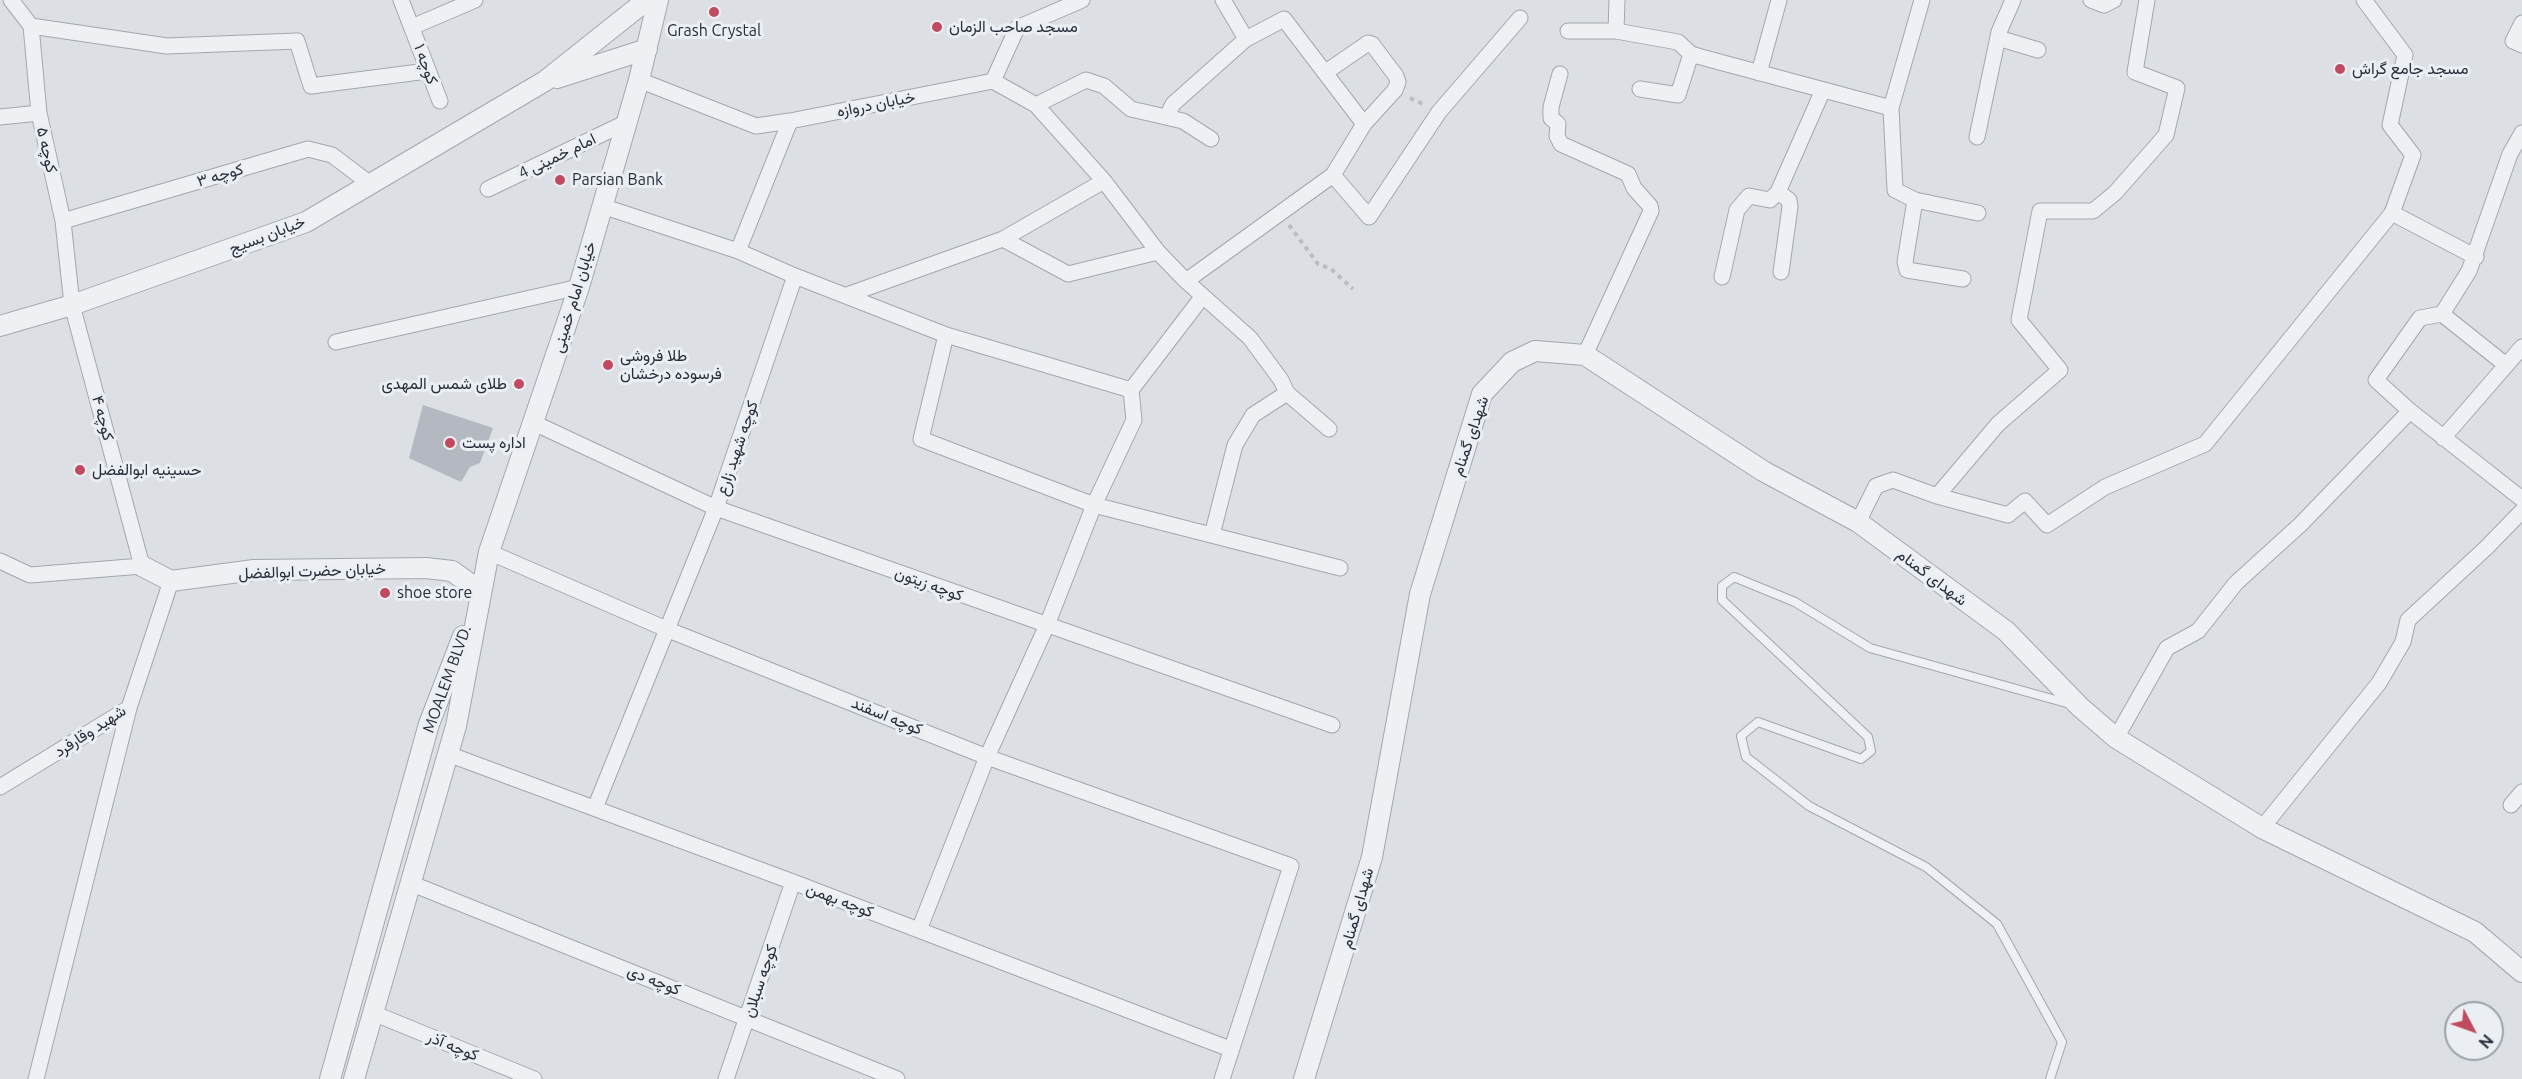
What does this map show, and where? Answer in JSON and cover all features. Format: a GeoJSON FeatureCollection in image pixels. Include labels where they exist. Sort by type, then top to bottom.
{"type":"FeatureCollection","features":[{"type":"Feature","properties":{"kind":"street"},"geometry":{"type":"LineString","coordinates":[[10,0],[31,26],[167,46],[297,41],[310,86],[427,71]]}},
{"type":"Feature","properties":{"kind":"street","name":"کوچه ۱"},"geometry":{"type":"LineString","coordinates":[[401,0],[440,101]]}},
{"type":"Feature","properties":{"kind":"street"},"geometry":{"type":"LineString","coordinates":[[412,27],[476,0]]}},
{"type":"Feature","properties":{"kind":"street","name":"خیابان بسیج"},"geometry":{"type":"LineString","coordinates":[[0,326],[72,305],[306,222],[545,81],[647,0]]}},
{"type":"Feature","properties":{"kind":"street","name":"خیابان امام خمینی"},"geometry":{"type":"LineString","coordinates":[[480,591],[489,552],[579,287],[639,80],[658,0]]}},
{"type":"Feature","properties":{"kind":"street"},"geometry":{"type":"LineString","coordinates":[[1082,0],[1017,28],[993,81],[1036,105],[1104,182],[1158,252],[1186,281],[1250,338],[1281,380],[1287,393],[1329,429]]}},
{"type":"Feature","properties":{"kind":"street"},"geometry":{"type":"LineString","coordinates":[[1223,0],[1245,39]]}},
{"type":"Feature","properties":{"kind":"street"},"geometry":{"type":"LineString","coordinates":[[1616,31],[1617,0]]}},
{"type":"Feature","properties":{"kind":"street"},"geometry":{"type":"LineString","coordinates":[[1759,73],[1779,0]]}},
{"type":"Feature","properties":{"kind":"street"},"geometry":{"type":"LineString","coordinates":[[1922,0],[1891,108],[1895,190],[1915,200],[1977,213]]}},
{"type":"Feature","properties":{"kind":"street"},"geometry":{"type":"LineString","coordinates":[[1977,137],[1998,38],[2013,0]]}},
{"type":"Feature","properties":{"kind":"street"},"geometry":{"type":"LineString","coordinates":[[2091,0],[2104,5],[2114,0]]}},
{"type":"Feature","properties":{"kind":"street"},"geometry":{"type":"LineString","coordinates":[[1937,496],[1998,424],[2060,370],[2019,320],[2040,211],[2093,211],[2115,193],[2166,135],[2177,88],[2135,72],[2147,0]]}},
{"type":"Feature","properties":{"kind":"street"},"geometry":{"type":"LineString","coordinates":[[1858,522],[1876,486],[1893,480],[1937,496],[2008,515],[2025,501],[2047,525],[2105,487],[2205,444],[2392,213],[2413,155],[2390,125],[2405,55],[2364,0]]}},
{"type":"Feature","properties":{"kind":"street"},"geometry":{"type":"LineString","coordinates":[[1333,175],[1369,217],[1439,112],[1520,18]]}},
{"type":"Feature","properties":{"kind":"street"},"geometry":{"type":"LineString","coordinates":[[1170,117],[1173,104],[1245,39],[1284,19],[1364,124]]}},
{"type":"Feature","properties":{"kind":"street"},"geometry":{"type":"LineString","coordinates":[[2522,23],[2513,41],[2522,45]]}},
{"type":"Feature","properties":{"kind":"street","name":"کوچه ۵"},"geometry":{"type":"LineString","coordinates":[[31,26],[39,113],[63,221],[72,305]]}},
{"type":"Feature","properties":{"kind":"street"},"geometry":{"type":"LineString","coordinates":[[1568,31],[1616,31],[1678,42],[1691,54],[1891,108]]}},
{"type":"Feature","properties":{"kind":"street"},"geometry":{"type":"LineString","coordinates":[[1998,38],[2038,50]]}},
{"type":"Feature","properties":{"kind":"street"},"geometry":{"type":"LineString","coordinates":[[1186,281],[1333,175],[1364,124],[1395,90],[1398,82],[1372,44],[1368,43],[1326,72]]}},
{"type":"Feature","properties":{"kind":"street","name":"خیابان بسیج"},"geometry":{"type":"LineString","coordinates":[[545,81],[646,49]]}},
{"type":"Feature","properties":{"kind":"street"},"geometry":{"type":"LineString","coordinates":[[1640,89],[1678,95],[1691,54]]}},
{"type":"Feature","properties":{"kind":"street"},"geometry":{"type":"LineString","coordinates":[[1560,75],[1551,107],[1551,118],[1558,124],[1557,136],[1561,144],[1628,174],[1634,188],[1650,206],[1651,212],[1585,355]]}},
{"type":"Feature","properties":{"kind":"street","name":"خیابان دروازه"},"geometry":{"type":"LineString","coordinates":[[639,80],[756,126],[993,81]]}},
{"type":"Feature","properties":{"kind":"street"},"geometry":{"type":"LineString","coordinates":[[1036,105],[1086,80],[1104,86],[1131,109],[1183,121],[1211,139]]}},
{"type":"Feature","properties":{"kind":"street"},"geometry":{"type":"LineString","coordinates":[[1722,278],[1737,210],[1742,201],[1749,196],[1770,200],[1779,192],[1823,90]]}},
{"type":"Feature","properties":{"kind":"street"},"geometry":{"type":"LineString","coordinates":[[0,117],[39,113]]}},
{"type":"Feature","properties":{"kind":"street"},"geometry":{"type":"LineString","coordinates":[[738,250],[790,121]]}},
{"type":"Feature","properties":{"kind":"street","name":"امام خمینی 4"},"geometry":{"type":"LineString","coordinates":[[488,189],[625,123]]}},
{"type":"Feature","properties":{"kind":"street"},"geometry":{"type":"LineString","coordinates":[[2442,315],[2476,256],[2510,154],[2522,133]]}},
{"type":"Feature","properties":{"kind":"street","name":"کوچه ۳"},"geometry":{"type":"LineString","coordinates":[[63,221],[308,149],[332,155],[369,183]]}},
{"type":"Feature","properties":{"kind":"street"},"geometry":{"type":"LineString","coordinates":[[847,295],[1003,239],[1104,182]]}},
{"type":"Feature","properties":{"kind":"street"},"geometry":{"type":"LineString","coordinates":[[1779,192],[1789,200],[1790,207],[1781,272]]}},
{"type":"Feature","properties":{"kind":"street"},"geometry":{"type":"LineString","coordinates":[[1915,200],[1905,262],[1907,270],[1963,279]]}},
{"type":"Feature","properties":{"kind":"street"},"geometry":{"type":"LineString","coordinates":[[602,206],[738,250],[795,276],[946,335],[1131,390]]}},
{"type":"Feature","properties":{"kind":"street"},"geometry":{"type":"LineString","coordinates":[[2392,213],[2476,256]]}},
{"type":"Feature","properties":{"kind":"street"},"geometry":{"type":"LineString","coordinates":[[1003,239],[1068,274],[1158,252]]}},
{"type":"Feature","properties":{"kind":"street","name":"کوچه شهید زارع"},"geometry":{"type":"LineString","coordinates":[[596,808],[666,628],[716,508],[795,276]]}},
{"type":"Feature","properties":{"kind":"street"},"geometry":{"type":"LineString","coordinates":[[336,342],[579,287]]}},
{"type":"Feature","properties":{"kind":"street"},"geometry":{"type":"LineString","coordinates":[[919,930],[987,756],[1047,625],[1094,505],[1134,420],[1131,390],[1203,296]]}},
{"type":"Feature","properties":{"kind":"street","name":"کوچه ۴"},"geometry":{"type":"LineString","coordinates":[[72,305],[142,566]]}},
{"type":"Feature","properties":{"kind":"street"},"geometry":{"type":"LineString","coordinates":[[2506,365],[2442,315],[2420,318],[2376,380],[2443,438],[2522,499]]}},
{"type":"Feature","properties":{"kind":"street"},"geometry":{"type":"LineString","coordinates":[[946,335],[921,439],[1094,505],[1340,568]]}},
{"type":"Feature","properties":{"kind":"street"},"geometry":{"type":"LineString","coordinates":[[2443,438],[2522,346]]}},
{"type":"Feature","properties":{"kind":"street","name":"شهدای گمنام"},"geometry":{"type":"LineString","coordinates":[[1304,1079],[1372,857],[1420,594],[1482,394],[1512,362],[1535,351],[1585,355],[1763,471],[1858,522],[2006,632],[2080,707],[2116,738],[2262,828],[2475,932],[2522,972]]}},
{"type":"Feature","properties":{"kind":"street"},"geometry":{"type":"LineString","coordinates":[[1212,535],[1235,445],[1253,415],[1287,393]]}},
{"type":"Feature","properties":{"kind":"street"},"geometry":{"type":"LineString","coordinates":[[2116,738],[2167,648],[2198,631],[2236,583],[2301,524],[2410,411]]}},
{"type":"Feature","properties":{"kind":"street","name":"کوچه زیتون"},"geometry":{"type":"LineString","coordinates":[[534,423],[716,508],[1332,725]]}},
{"type":"Feature","properties":{"kind":"street"},"geometry":{"type":"LineString","coordinates":[[2262,828],[2379,683],[2403,642],[2408,620],[2486,548],[2522,511]]}},
{"type":"Feature","properties":{"kind":"street","name":"کوچه اسفند"},"geometry":{"type":"LineString","coordinates":[[489,552],[666,628],[987,756],[1291,866],[1230,1049]]}},
{"type":"Feature","properties":{"kind":"street"},"geometry":{"type":"LineString","coordinates":[[0,561],[30,575],[142,566],[171,581]]}},
{"type":"Feature","properties":{"kind":"street","name":"خیابان حضرت ابوالفضل"},"geometry":{"type":"LineString","coordinates":[[171,581],[254,570],[426,568],[452,571],[480,591]]}},
{"type":"Feature","properties":{"kind":"street","name":"شهید وقارفرد"},"geometry":{"type":"LineString","coordinates":[[0,788],[129,708],[171,581]]}},
{"type":"Feature","properties":{"kind":"street","name":"MOALEM BLVD."},"geometry":{"type":"LineString","coordinates":[[354,1079],[456,726],[480,591]]}},
{"type":"Feature","properties":{"kind":"street","name":"MOALEM BLVD."},"geometry":{"type":"LineString","coordinates":[[330,1079],[429,724],[480,591]]}},
{"type":"Feature","properties":{"kind":"street"},"geometry":{"type":"LineString","coordinates":[[36,1079],[129,708]]}},
{"type":"Feature","properties":{"kind":"street","name":"کوچه بهمن"},"geometry":{"type":"LineString","coordinates":[[448,754],[793,882],[1230,1049]]}},
{"type":"Feature","properties":{"kind":"street"},"geometry":{"type":"LineString","coordinates":[[2511,805],[2522,792]]}},
{"type":"Feature","properties":{"kind":"street","name":"کوچه سبلان"},"geometry":{"type":"LineString","coordinates":[[726,1079],[793,882]]}},
{"type":"Feature","properties":{"kind":"street","name":"کوچه دی"},"geometry":{"type":"LineString","coordinates":[[410,883],[748,1017],[897,1079]]}},
{"type":"Feature","properties":{"kind":"street","name":"کوچه آذر"},"geometry":{"type":"LineString","coordinates":[[373,1013],[534,1079]]}},
{"type":"Feature","properties":{"kind":"street"},"geometry":{"type":"LineString","coordinates":[[1222,1079],[1230,1049]]}},
{"type":"Feature","properties":{"kind":"lane"},"geometry":{"type":"LineString","coordinates":[[2050,1079],[2062,1042],[1997,924],[1926,867],[1809,806],[1746,757],[1741,736],[1758,722],[1861,759],[1870,751],[1868,737],[1722,600],[1722,586],[1734,577],[1795,602],[1870,648],[2080,707]]}},
{"type":"Feature","properties":{"kind":"path"},"geometry":{"type":"LineString","coordinates":[[1395,90],[1439,112]]}},
{"type":"Feature","properties":{"kind":"path"},"geometry":{"type":"LineString","coordinates":[[1279,212],[1318,264],[1331,269],[1353,289]]}},
{"type":"Feature","properties":{"kind":"building","name":"اداره پست"},"geometry":{"type":"Polygon","coordinates":[[[423,405],[493,428],[480,463],[470,467],[461,482],[409,458],[423,405]]]}},
{"type":"Feature","properties":{"kind":"place","name":"Grash Crystal"},"geometry":{"type":"Point","coordinates":[714,12]}},
{"type":"Feature","properties":{"kind":"place","name":"مسجد صاحب الزمان"},"geometry":{"type":"Point","coordinates":[937,27]}},
{"type":"Feature","properties":{"kind":"place","name":"مسجد جامع گراش"},"geometry":{"type":"Point","coordinates":[2340,69]}},
{"type":"Feature","properties":{"kind":"place","name":"Parsian Bank"},"geometry":{"type":"Point","coordinates":[560,180]}},
{"type":"Feature","properties":{"kind":"place","name":"طلا فروشی فرسوده درخشان"},"geometry":{"type":"Point","coordinates":[608,365]}},
{"type":"Feature","properties":{"kind":"place","name":"طلای شمس المهدی"},"geometry":{"type":"Point","coordinates":[519,384]}},
{"type":"Feature","properties":{"kind":"place","name":"اداره پست"},"geometry":{"type":"Point","coordinates":[450,443]}},
{"type":"Feature","properties":{"kind":"place","name":"حسینیه ابوالفضل"},"geometry":{"type":"Point","coordinates":[80,470]}},
{"type":"Feature","properties":{"kind":"place","name":"shoe store"},"geometry":{"type":"Point","coordinates":[385,593]}}]}
